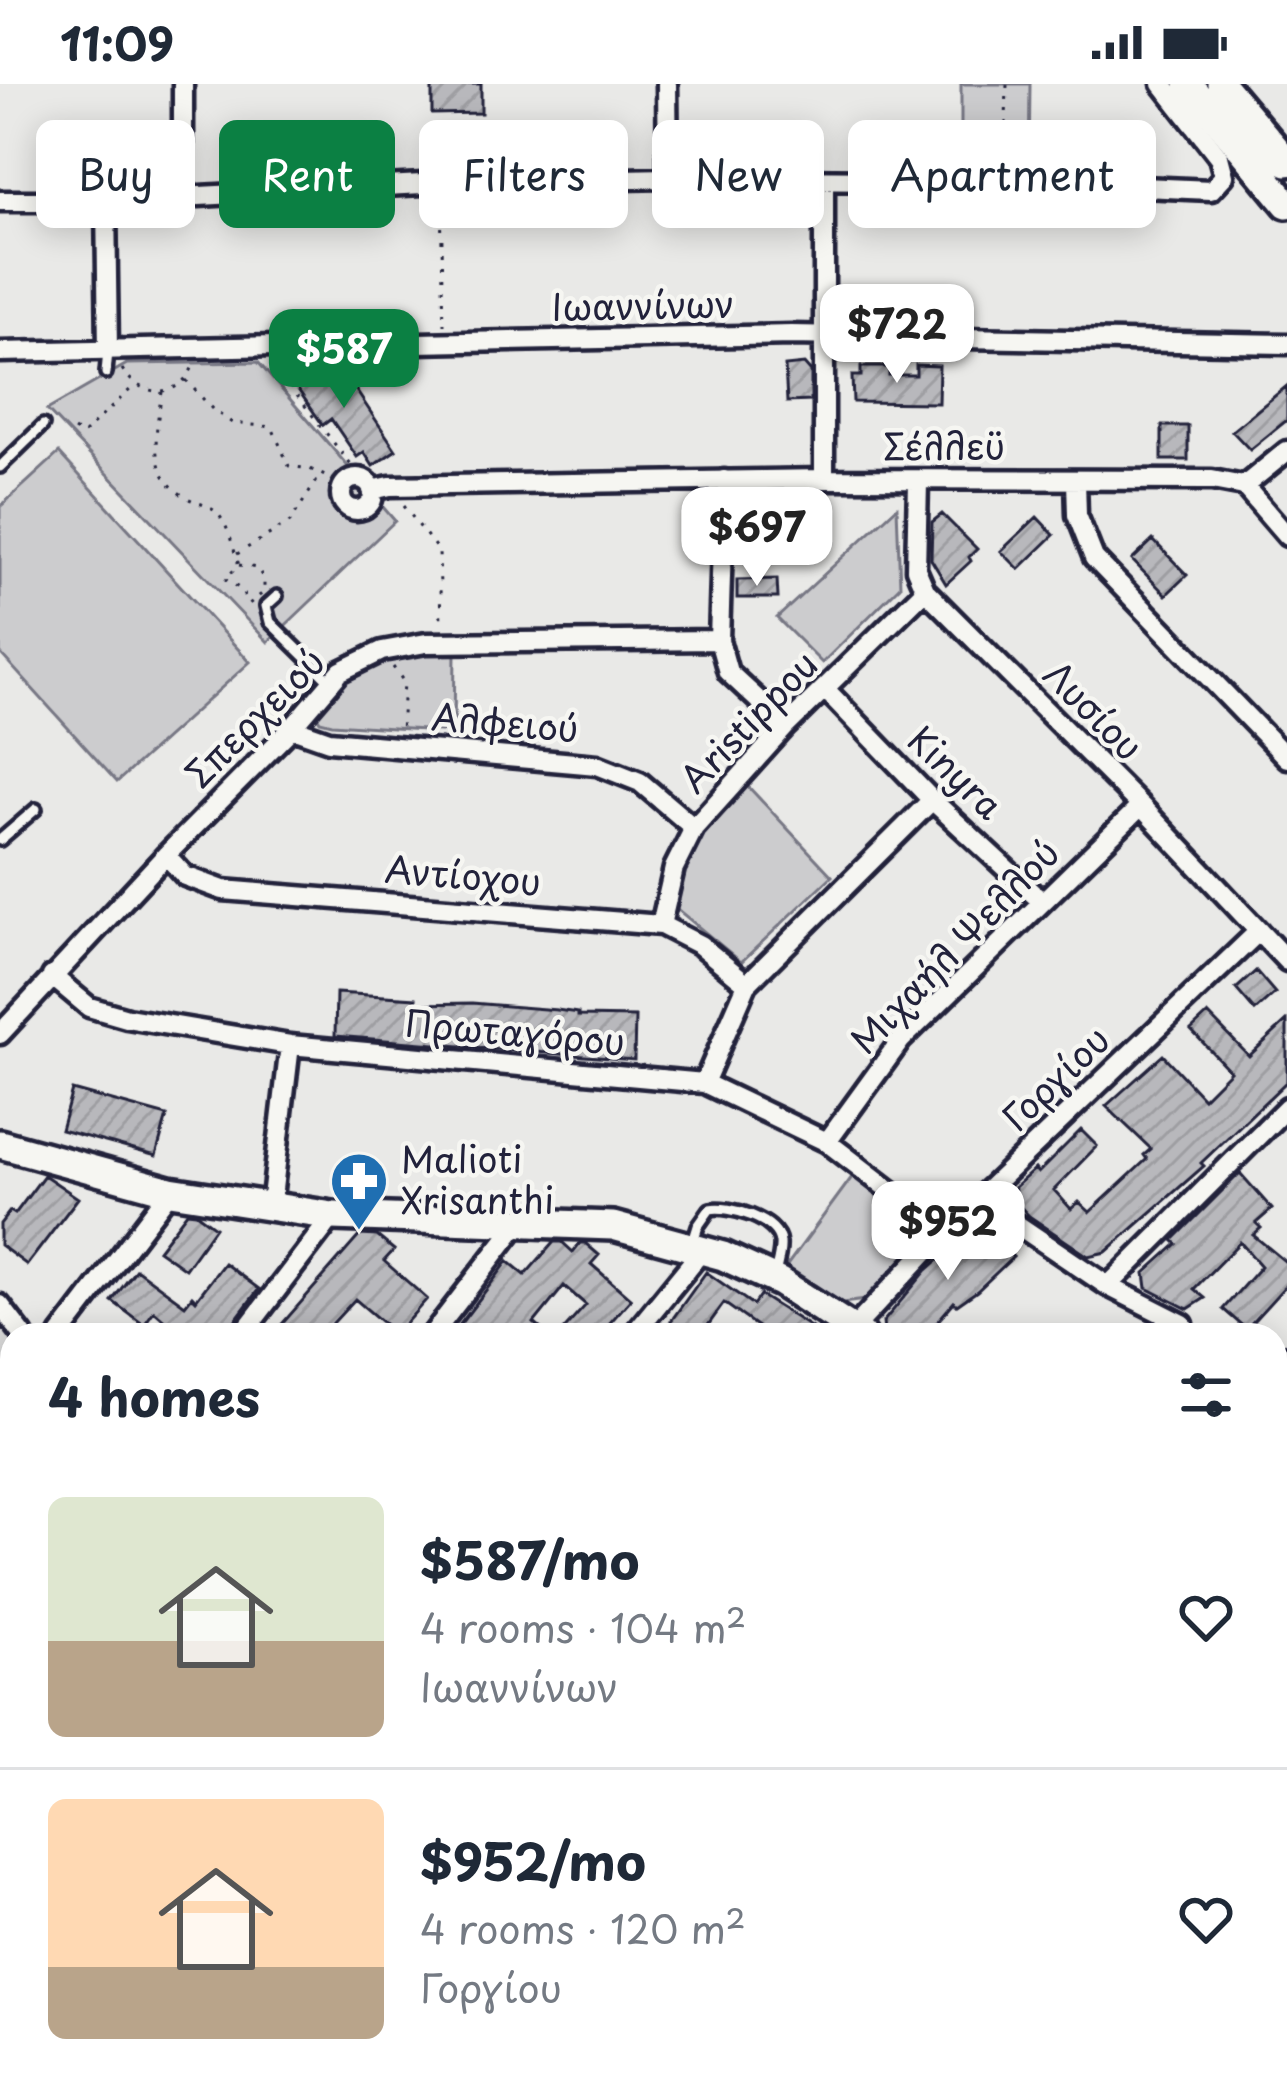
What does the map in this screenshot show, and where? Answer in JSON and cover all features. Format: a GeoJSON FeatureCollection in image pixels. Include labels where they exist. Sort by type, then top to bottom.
{"type":"FeatureCollection","features":[{"type":"Feature","properties":{"kind":"street"},"geometry":{"type":"LineString","coordinates":[[183,84],[183,120]]}},
{"type":"Feature","properties":{"kind":"street"},"geometry":{"type":"LineString","coordinates":[[667,84],[667,120]]}},
{"type":"Feature","properties":{"kind":"street"},"geometry":{"type":"LineString","coordinates":[[1156,189],[1211,190],[1223,176],[1219,157],[1162,84]]}},
{"type":"Feature","properties":{"kind":"street"},"geometry":{"type":"LineString","coordinates":[[1188,84],[1287,204]]}},
{"type":"Feature","properties":{"kind":"street"},"geometry":{"type":"LineString","coordinates":[[1221,84],[1287,161]]}},
{"type":"Feature","properties":{"kind":"street"},"geometry":{"type":"LineString","coordinates":[[824,179],[848,179]]}},
{"type":"Feature","properties":{"kind":"street"},"geometry":{"type":"LineString","coordinates":[[195,193],[419,184]]}},
{"type":"Feature","properties":{"kind":"street"},"geometry":{"type":"LineString","coordinates":[[0,201],[36,201]]}},
{"type":"Feature","properties":{"kind":"street"},"geometry":{"type":"LineString","coordinates":[[107,228],[114,356]]}},
{"type":"Feature","properties":{"kind":"street"},"geometry":{"type":"LineString","coordinates":[[824,228],[824,479]]}},
{"type":"Feature","properties":{"kind":"street","name":"Ιωαννίνων"},"geometry":{"type":"LineString","coordinates":[[0,352],[114,356],[262,347],[824,336],[1287,344]]}},
{"type":"Feature","properties":{"kind":"street"},"geometry":{"type":"LineString","coordinates":[[1287,451],[1244,486],[1287,536]]}},
{"type":"Feature","properties":{"kind":"street","name":"Σέλλεϋ"},"geometry":{"type":"LineString","coordinates":[[367,485],[824,479],[1212,480],[1244,486]]}},
{"type":"Feature","properties":{"kind":"street"},"geometry":{"type":"LineString","coordinates":[[724,480],[719,640],[728,671],[786,726]]}},
{"type":"Feature","properties":{"kind":"street"},"geometry":{"type":"LineString","coordinates":[[1076,480],[1077,515],[1094,558],[1287,758]]}},
{"type":"Feature","properties":{"kind":"street"},"geometry":{"type":"LineString","coordinates":[[918,482],[916,568],[925,590]]}},
{"type":"Feature","properties":{"kind":"street","name":"Aristippou"},"geometry":{"type":"LineString","coordinates":[[661,925],[674,868],[694,828],[786,726],[925,590]]}},
{"type":"Feature","properties":{"kind":"street","name":"Λυσίου"},"geometry":{"type":"LineString","coordinates":[[925,590],[1141,806],[1287,961]]}},
{"type":"Feature","properties":{"kind":"street","name":"Σπερχειού"},"geometry":{"type":"LineString","coordinates":[[0,1034],[341,671],[382,651],[441,642],[719,640]]}},
{"type":"Feature","properties":{"kind":"street","name":"Kinyra"},"geometry":{"type":"LineString","coordinates":[[825,689],[932,800],[1042,902]]}},
{"type":"Feature","properties":{"kind":"street","name":"Αλφειού"},"geometry":{"type":"LineString","coordinates":[[292,728],[328,741],[597,765],[640,782],[694,828]]}},
{"type":"Feature","properties":{"kind":"street"},"geometry":{"type":"LineString","coordinates":[[704,1083],[747,984],[932,800]]}},
{"type":"Feature","properties":{"kind":"street","name":"Μιχαήλ Ψελλού"},"geometry":{"type":"LineString","coordinates":[[826,1142],[901,1040],[1141,806]]}},
{"type":"Feature","properties":{"kind":"street","name":"Αντίοχου"},"geometry":{"type":"LineString","coordinates":[[166,855],[185,876],[223,890],[661,925],[700,944],[747,984]]}},
{"type":"Feature","properties":{"kind":"street","name":"Γοργίου"},"geometry":{"type":"LineString","coordinates":[[865,1323],[944,1232],[1259,931]]}},
{"type":"Feature","properties":{"kind":"street","name":"Πρωταγόρου"},"geometry":{"type":"LineString","coordinates":[[52,976],[89,1007],[108,1013],[290,1045],[704,1083],[826,1142],[944,1232]]}},
{"type":"Feature","properties":{"kind":"street"},"geometry":{"type":"LineString","coordinates":[[271,1206],[290,1045]]}},
{"type":"Feature","properties":{"kind":"street"},"geometry":{"type":"LineString","coordinates":[[1108,1286],[1287,1107]]}},
{"type":"Feature","properties":{"kind":"street"},"geometry":{"type":"LineString","coordinates":[[0,1144],[170,1191],[333,1216],[613,1226],[698,1247],[777,1281],[843,1323]]}},
{"type":"Feature","properties":{"kind":"street"},"geometry":{"type":"LineString","coordinates":[[69,1323],[170,1191]]}},
{"type":"Feature","properties":{"kind":"street"},"geometry":{"type":"LineString","coordinates":[[979,1199],[1108,1286],[1181,1323]]}},
{"type":"Feature","properties":{"kind":"street"},"geometry":{"type":"LineString","coordinates":[[251,1323],[333,1216]]}},
{"type":"Feature","properties":{"kind":"street"},"geometry":{"type":"LineString","coordinates":[[441,1323],[520,1221]]}},
{"type":"Feature","properties":{"kind":"street"},"geometry":{"type":"LineString","coordinates":[[641,1323],[698,1247]]}},
{"type":"Feature","properties":{"kind":"lane"},"geometry":{"type":"LineString","coordinates":[[106,373],[114,356]]}},
{"type":"Feature","properties":{"kind":"lane"},"geometry":{"type":"LineString","coordinates":[[0,467],[43,424]]}},
{"type":"Feature","properties":{"kind":"lane"},"geometry":{"type":"LineString","coordinates":[[277,596],[266,606],[270,622],[331,682]]}},
{"type":"Feature","properties":{"kind":"lane"},"geometry":{"type":"LineString","coordinates":[[0,840],[36,809]]}},
{"type":"Feature","properties":{"kind":"lane"},"geometry":{"type":"LineString","coordinates":[[698,1247],[698,1226],[710,1209],[720,1207],[767,1223],[780,1243],[777,1281]]}},
{"type":"Feature","properties":{"kind":"path"},"geometry":{"type":"LineString","coordinates":[[1006,84],[1006,120]]}},
{"type":"Feature","properties":{"kind":"path"},"geometry":{"type":"LineString","coordinates":[[442,228],[445,335]]}},
{"type":"Feature","properties":{"kind":"path"},"geometry":{"type":"LineString","coordinates":[[262,347],[367,485],[439,552],[441,642]]}},
{"type":"Feature","properties":{"kind":"path"},"geometry":{"type":"LineString","coordinates":[[114,356],[135,384],[162,392],[186,380],[196,359]]}},
{"type":"Feature","properties":{"kind":"path"},"geometry":{"type":"LineString","coordinates":[[186,380],[213,410],[232,422],[272,427],[289,466],[367,485]]}},
{"type":"Feature","properties":{"kind":"path"},"geometry":{"type":"LineString","coordinates":[[74,430],[82,434],[135,384]]}},
{"type":"Feature","properties":{"kind":"path"},"geometry":{"type":"LineString","coordinates":[[162,392],[156,452],[162,473],[185,497],[213,508],[222,518],[239,565]]}},
{"type":"Feature","properties":{"kind":"path"},"geometry":{"type":"LineString","coordinates":[[235,555],[290,522],[321,475]]}},
{"type":"Feature","properties":{"kind":"path"},"geometry":{"type":"LineString","coordinates":[[239,565],[257,568],[264,579],[261,597],[249,604],[240,589],[225,579],[239,565]]}},
{"type":"Feature","properties":{"kind":"path"},"geometry":{"type":"LineString","coordinates":[[382,651],[404,682],[401,747]]}},
{"type":"Feature","properties":{"kind":"shaded area"},"geometry":{"type":"Polygon","coordinates":[[[961,84],[1030,84],[1030,120],[961,120],[961,84]]]}},
{"type":"Feature","properties":{"kind":"shaded area"},"geometry":{"type":"Polygon","coordinates":[[[258,362],[395,521],[268,642],[47,410],[127,364],[258,362]]]}},
{"type":"Feature","properties":{"kind":"shaded area"},"geometry":{"type":"Polygon","coordinates":[[[59,453],[250,662],[117,782],[0,653],[0,507],[59,453]]]}},
{"type":"Feature","properties":{"kind":"shaded area"},"geometry":{"type":"Polygon","coordinates":[[[897,507],[900,586],[822,663],[777,618],[897,507]]]}},
{"type":"Feature","properties":{"kind":"shaded area"},"geometry":{"type":"Polygon","coordinates":[[[455,652],[454,732],[332,724],[320,721],[314,711],[348,679],[376,662],[455,652]]]}},
{"type":"Feature","properties":{"kind":"shaded area"},"geometry":{"type":"Polygon","coordinates":[[[743,781],[832,876],[741,962],[667,901],[710,821],[743,781]]]}},
{"type":"Feature","properties":{"kind":"shaded area"},"geometry":{"type":"Polygon","coordinates":[[[855,1173],[916,1222],[923,1245],[866,1300],[842,1303],[785,1268],[855,1173]]]}},
{"type":"Feature","properties":{"kind":"building"},"geometry":{"type":"Polygon","coordinates":[[[432,84],[481,84],[481,113],[432,114],[432,84]]]}},
{"type":"Feature","properties":{"kind":"building"},"geometry":{"type":"Polygon","coordinates":[[[314,360],[323,372],[337,362],[396,450],[373,466],[364,452],[357,457],[331,419],[323,425],[294,384],[306,376],[302,369],[314,360]]]}},
{"type":"Feature","properties":{"kind":"building"},"geometry":{"type":"Polygon","coordinates":[[[804,364],[811,372],[811,401],[787,402],[785,366],[804,364]]]}},
{"type":"Feature","properties":{"kind":"building"},"geometry":{"type":"Polygon","coordinates":[[[916,365],[939,366],[938,403],[853,402],[852,376],[861,376],[861,367],[889,367],[889,375],[916,375],[916,365]]]}},
{"type":"Feature","properties":{"kind":"building"},"geometry":{"type":"Polygon","coordinates":[[[1287,386],[1287,420],[1250,450],[1232,431],[1287,386]]]}},
{"type":"Feature","properties":{"kind":"building"},"geometry":{"type":"Polygon","coordinates":[[[1162,426],[1188,426],[1188,460],[1162,460],[1162,426]]]}},
{"type":"Feature","properties":{"kind":"building"},"geometry":{"type":"Polygon","coordinates":[[[942,514],[977,549],[946,584],[931,559],[932,522],[942,514]]]}},
{"type":"Feature","properties":{"kind":"building"},"geometry":{"type":"Polygon","coordinates":[[[1037,517],[1054,535],[1019,569],[1001,551],[1037,517]]]}},
{"type":"Feature","properties":{"kind":"building"},"geometry":{"type":"Polygon","coordinates":[[[1153,540],[1187,575],[1166,595],[1132,560],[1153,540]]]}},
{"type":"Feature","properties":{"kind":"building"},"geometry":{"type":"Polygon","coordinates":[[[777,579],[778,598],[737,598],[737,580],[777,579]]]}},
{"type":"Feature","properties":{"kind":"building"},"geometry":{"type":"Polygon","coordinates":[[[1256,971],[1275,993],[1255,1011],[1236,989],[1256,971]]]}},
{"type":"Feature","properties":{"kind":"building"},"geometry":{"type":"Polygon","coordinates":[[[336,993],[416,998],[416,1004],[472,1003],[578,1016],[635,1017],[634,1060],[335,1036],[336,993]]]}},
{"type":"Feature","properties":{"kind":"building"},"geometry":{"type":"Polygon","coordinates":[[[1208,1014],[1249,1056],[1287,1021],[1287,1081],[1201,1163],[1204,1166],[1106,1252],[1088,1256],[1029,1216],[1014,1200],[1015,1187],[1035,1169],[1038,1173],[1081,1130],[1097,1146],[1054,1190],[1071,1209],[1079,1202],[1090,1212],[1147,1159],[1144,1155],[1151,1149],[1106,1106],[1163,1055],[1203,1098],[1230,1071],[1191,1030],[1208,1014]]]}},
{"type":"Feature","properties":{"kind":"building"},"geometry":{"type":"Polygon","coordinates":[[[72,1090],[167,1116],[156,1156],[61,1130],[72,1090]]]}},
{"type":"Feature","properties":{"kind":"building"},"geometry":{"type":"Polygon","coordinates":[[[1240,1173],[1272,1209],[1256,1223],[1261,1228],[1253,1235],[1287,1263],[1287,1284],[1251,1323],[1239,1323],[1223,1309],[1261,1266],[1240,1242],[1194,1289],[1205,1298],[1188,1309],[1147,1288],[1145,1273],[1177,1244],[1173,1240],[1240,1173]]]}},
{"type":"Feature","properties":{"kind":"building"},"geometry":{"type":"Polygon","coordinates":[[[44,1175],[78,1198],[27,1265],[0,1245],[0,1224],[10,1211],[15,1214],[44,1175]]]}},
{"type":"Feature","properties":{"kind":"building"},"geometry":{"type":"Polygon","coordinates":[[[187,1212],[215,1227],[185,1269],[158,1250],[187,1212]]]}},
{"type":"Feature","properties":{"kind":"building"},"geometry":{"type":"Polygon","coordinates":[[[979,1224],[1013,1257],[977,1291],[957,1305],[954,1302],[936,1323],[883,1323],[926,1271],[979,1224]]]}},
{"type":"Feature","properties":{"kind":"building"},"geometry":{"type":"Polygon","coordinates":[[[360,1235],[377,1236],[394,1250],[384,1261],[427,1299],[406,1323],[383,1323],[355,1299],[333,1323],[283,1323],[360,1235]]]}},
{"type":"Feature","properties":{"kind":"building"},"geometry":{"type":"Polygon","coordinates":[[[554,1242],[562,1242],[573,1252],[585,1243],[599,1255],[591,1264],[631,1299],[610,1323],[570,1323],[586,1305],[564,1286],[534,1323],[461,1323],[508,1261],[525,1275],[554,1242]]]}},
{"type":"Feature","properties":{"kind":"building"},"geometry":{"type":"Polygon","coordinates":[[[224,1263],[259,1289],[233,1323],[168,1323],[154,1311],[141,1323],[112,1301],[136,1269],[185,1305],[192,1296],[196,1300],[224,1263]]]}},
{"type":"Feature","properties":{"kind":"building"},"geometry":{"type":"Polygon","coordinates":[[[706,1272],[753,1305],[760,1295],[804,1323],[752,1323],[724,1303],[710,1323],[670,1323],[706,1272]]]}},
{"type":"Feature","properties":{"kind":"place","name":"Malioti Xrisanthi"},"geometry":{"type":"Point","coordinates":[359,1232]}}]}
